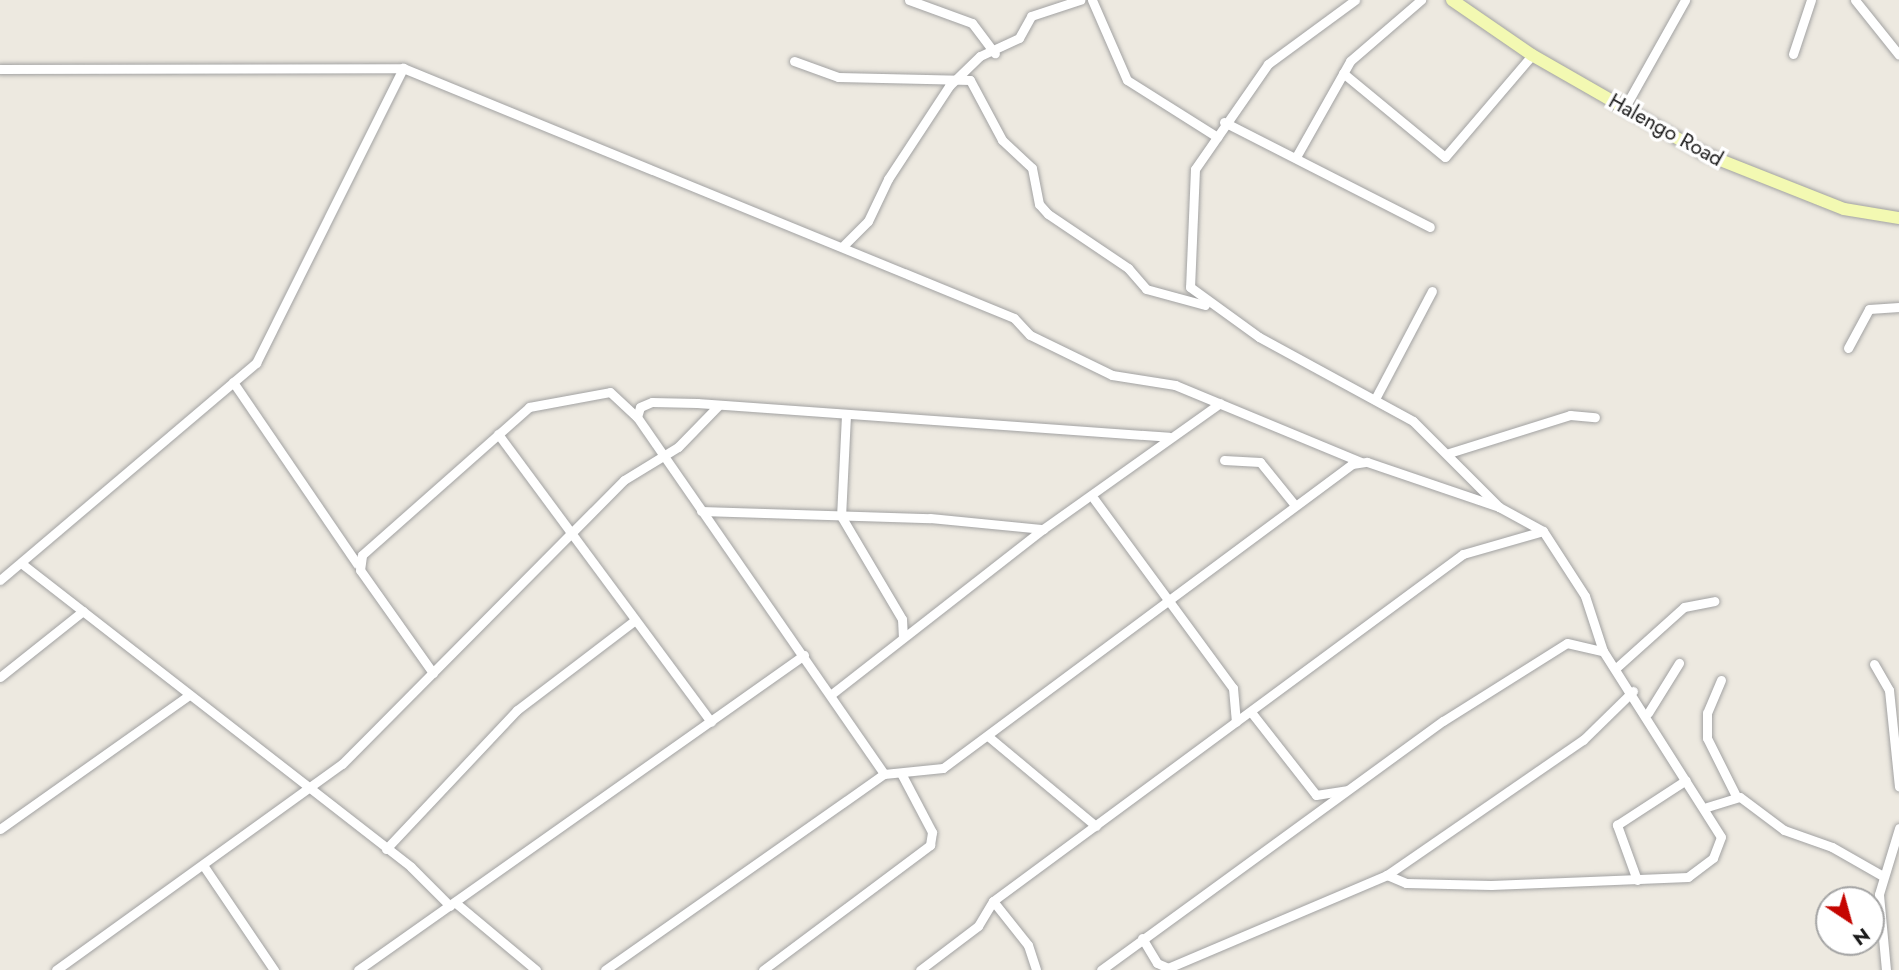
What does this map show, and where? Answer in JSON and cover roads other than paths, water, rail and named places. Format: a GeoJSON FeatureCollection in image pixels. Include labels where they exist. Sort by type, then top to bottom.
{"type":"FeatureCollection","features":[{"type":"Feature","properties":{"kind":"street"},"geometry":{"type":"LineString","coordinates":[[909,0],[972,23],[995,53]]}},
{"type":"Feature","properties":{"kind":"street"},"geometry":{"type":"LineString","coordinates":[[843,246],[869,220],[919,128],[960,76],[980,57],[995,53],[1019,38],[1031,16],[1080,0]]}},
{"type":"Feature","properties":{"kind":"street"},"geometry":{"type":"LineString","coordinates":[[1092,0],[1127,80],[1217,137]]}},
{"type":"Feature","properties":{"kind":"street"},"geometry":{"type":"LineString","coordinates":[[1207,305],[1190,287],[1190,205],[1195,169],[1224,122],[1268,64],[1356,0]]}},
{"type":"Feature","properties":{"kind":"street"},"geometry":{"type":"LineString","coordinates":[[1296,157],[1343,73],[1421,0]]}},
{"type":"Feature","properties":{"kind":"street","name":"Halengo Road"},"geometry":{"type":"LineString","coordinates":[[1452,0],[1531,55],[1738,168],[1844,209],[1899,218]]}},
{"type":"Feature","properties":{"kind":"street"},"geometry":{"type":"LineString","coordinates":[[1625,107],[1685,0]]}},
{"type":"Feature","properties":{"kind":"street"},"geometry":{"type":"LineString","coordinates":[[1793,54],[1811,0]]}},
{"type":"Feature","properties":{"kind":"street"},"geometry":{"type":"LineString","coordinates":[[1855,0],[1899,55]]}},
{"type":"Feature","properties":{"kind":"street"},"geometry":{"type":"LineString","coordinates":[[1343,73],[1445,157],[1531,55]]}},
{"type":"Feature","properties":{"kind":"street"},"geometry":{"type":"LineString","coordinates":[[794,61],[838,77],[960,76],[975,85],[1002,140],[1032,168],[1040,204],[1048,214],[1128,268],[1146,289],[1207,305],[1375,399],[1449,453],[1499,508]]}},
{"type":"Feature","properties":{"kind":"street"},"geometry":{"type":"LineString","coordinates":[[0,580],[233,382],[266,349],[403,68]]}},
{"type":"Feature","properties":{"kind":"street"},"geometry":{"type":"LineString","coordinates":[[0,69],[403,68],[1014,318],[1030,335],[1102,371],[1175,385],[1361,462],[1499,508],[1543,531],[1586,596],[1603,651],[1648,713],[1686,780],[1707,807],[1721,837],[1707,865],[1688,877],[1406,883],[1387,875]]}},
{"type":"Feature","properties":{"kind":"street"},"geometry":{"type":"LineString","coordinates":[[1224,122],[1430,227]]}},
{"type":"Feature","properties":{"kind":"street"},"geometry":{"type":"LineString","coordinates":[[1375,399],[1432,291]]}},
{"type":"Feature","properties":{"kind":"street"},"geometry":{"type":"LineString","coordinates":[[1848,348],[1869,309],[1899,307]]}},
{"type":"Feature","properties":{"kind":"street"},"geometry":{"type":"LineString","coordinates":[[233,382],[433,673]]}},
{"type":"Feature","properties":{"kind":"street"},"geometry":{"type":"LineString","coordinates":[[357,564],[528,407],[583,394],[618,396],[637,417],[701,511],[833,693],[884,774]]}},
{"type":"Feature","properties":{"kind":"street"},"geometry":{"type":"LineString","coordinates":[[637,417],[640,407],[652,402],[1169,437]]}},
{"type":"Feature","properties":{"kind":"street"},"geometry":{"type":"LineString","coordinates":[[833,693],[1043,529],[1094,499],[1169,437],[1220,403]]}},
{"type":"Feature","properties":{"kind":"street"},"geometry":{"type":"LineString","coordinates":[[56,970],[309,790],[573,536],[624,480],[703,427],[718,407]]}},
{"type":"Feature","properties":{"kind":"street"},"geometry":{"type":"LineString","coordinates":[[846,415],[841,516],[902,619],[903,637]]}},
{"type":"Feature","properties":{"kind":"street"},"geometry":{"type":"LineString","coordinates":[[1449,453],[1570,415],[1595,417]]}},
{"type":"Feature","properties":{"kind":"street"},"geometry":{"type":"LineString","coordinates":[[498,434],[711,722]]}},
{"type":"Feature","properties":{"kind":"street"},"geometry":{"type":"LineString","coordinates":[[1224,460],[1261,462],[1294,504]]}},
{"type":"Feature","properties":{"kind":"street"},"geometry":{"type":"LineString","coordinates":[[605,970],[884,774],[902,775],[943,768],[989,737],[1168,595],[1294,504],[1361,462]]}},
{"type":"Feature","properties":{"kind":"street"},"geometry":{"type":"LineString","coordinates":[[1094,499],[1168,595],[1233,688],[1236,722]]}},
{"type":"Feature","properties":{"kind":"street"},"geometry":{"type":"LineString","coordinates":[[701,511],[841,516],[1043,529]]}},
{"type":"Feature","properties":{"kind":"street"},"geometry":{"type":"LineString","coordinates":[[920,970],[978,926],[993,901],[1463,554],[1543,531]]}},
{"type":"Feature","properties":{"kind":"street"},"geometry":{"type":"LineString","coordinates":[[21,563],[536,970]]}},
{"type":"Feature","properties":{"kind":"street"},"geometry":{"type":"LineString","coordinates":[[1616,668],[1684,607],[1714,601]]}},
{"type":"Feature","properties":{"kind":"street"},"geometry":{"type":"LineString","coordinates":[[0,677],[83,611]]}},
{"type":"Feature","properties":{"kind":"street"},"geometry":{"type":"LineString","coordinates":[[386,849],[527,700],[635,620]]}},
{"type":"Feature","properties":{"kind":"street"},"geometry":{"type":"LineString","coordinates":[[1101,970],[1347,790],[1537,659],[1567,643],[1603,651]]}},
{"type":"Feature","properties":{"kind":"street"},"geometry":{"type":"LineString","coordinates":[[358,970],[454,905],[804,655]]}},
{"type":"Feature","properties":{"kind":"street"},"geometry":{"type":"LineString","coordinates":[[1648,713],[1679,663]]}},
{"type":"Feature","properties":{"kind":"street"},"geometry":{"type":"LineString","coordinates":[[1874,664],[1889,690],[1899,786]]}},
{"type":"Feature","properties":{"kind":"street"},"geometry":{"type":"LineString","coordinates":[[1721,680],[1707,713],[1707,738],[1736,796],[1784,831],[1832,847],[1881,875]]}},
{"type":"Feature","properties":{"kind":"street"},"geometry":{"type":"LineString","coordinates":[[1142,938],[1157,963],[1168,968],[1387,875],[1583,740],[1633,691]]}},
{"type":"Feature","properties":{"kind":"street"},"geometry":{"type":"LineString","coordinates":[[0,829],[189,695]]}},
{"type":"Feature","properties":{"kind":"street"},"geometry":{"type":"LineString","coordinates":[[1251,712],[1316,795],[1347,790]]}},
{"type":"Feature","properties":{"kind":"street"},"geometry":{"type":"LineString","coordinates":[[989,737],[1096,825]]}},
{"type":"Feature","properties":{"kind":"street"},"geometry":{"type":"LineString","coordinates":[[763,970],[930,845],[932,832],[902,775]]}},
{"type":"Feature","properties":{"kind":"street"},"geometry":{"type":"LineString","coordinates":[[1637,880],[1617,825],[1686,780]]}},
{"type":"Feature","properties":{"kind":"street"},"geometry":{"type":"LineString","coordinates":[[1707,807],[1736,796]]}},
{"type":"Feature","properties":{"kind":"street"},"geometry":{"type":"LineString","coordinates":[[1886,970],[1879,931],[1881,875],[1899,828]]}},
{"type":"Feature","properties":{"kind":"street"},"geometry":{"type":"LineString","coordinates":[[203,865],[274,970]]}},
{"type":"Feature","properties":{"kind":"street"},"geometry":{"type":"LineString","coordinates":[[993,901],[1028,945],[1036,970]]}}]}
